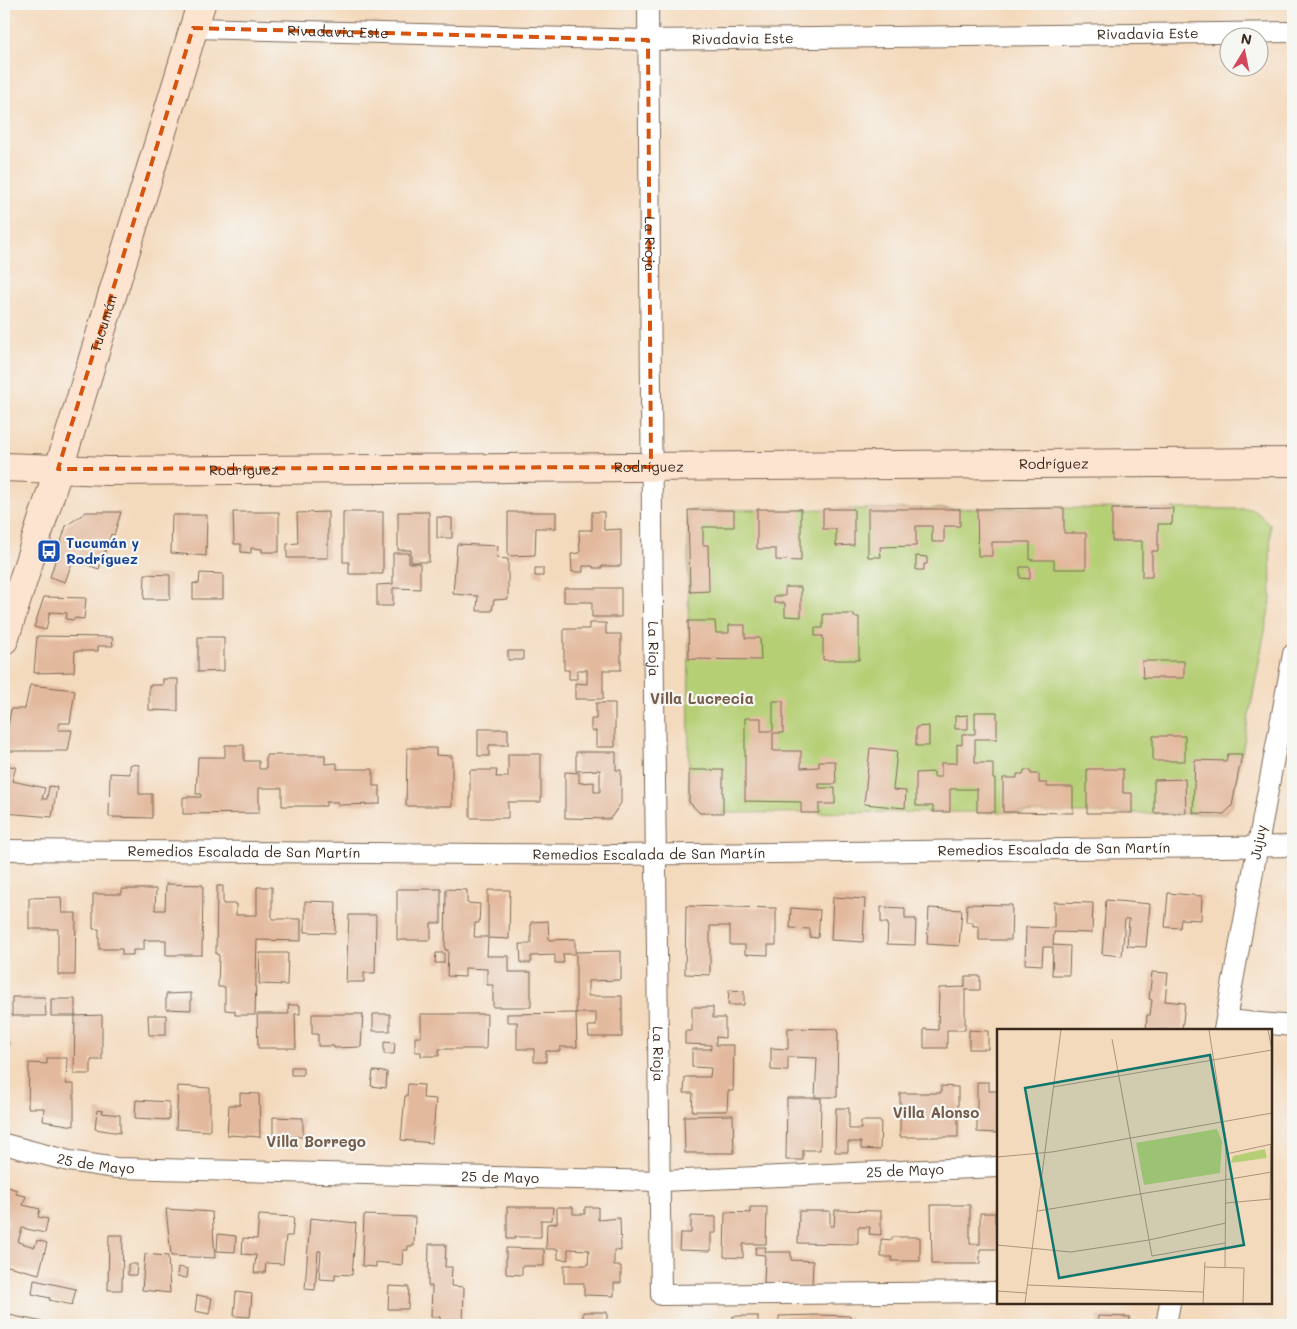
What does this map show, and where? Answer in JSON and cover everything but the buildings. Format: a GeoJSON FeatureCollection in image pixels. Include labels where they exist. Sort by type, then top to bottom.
{"type":"FeatureCollection","features":[{"type":"Feature","properties":{"kind":"main road","name":"Tucumán"},"geometry":{"type":"LineString","coordinates":[[4,640],[76,414],[197,16]]}},
{"type":"Feature","properties":{"kind":"main road","name":"Rodríguez"},"geometry":{"type":"LineString","coordinates":[[4,467],[108,471],[1293,462]]}},
{"type":"Feature","properties":{"kind":"street","name":"La Rioja"},"geometry":{"type":"LineString","coordinates":[[648,4],[651,467],[661,1295],[997,1292]]}},
{"type":"Feature","properties":{"kind":"street","name":"Rivadavia Este"},"geometry":{"type":"LineString","coordinates":[[197,16],[648,40],[1293,32]]}},
{"type":"Feature","properties":{"kind":"street","name":"Jujuy"},"geometry":{"type":"LineString","coordinates":[[1225,1025],[1290,687],[1293,654]]}},
{"type":"Feature","properties":{"kind":"street","name":"Remedios Escalada de San Martín"},"geometry":{"type":"LineString","coordinates":[[4,850],[615,854],[1293,846]]}},
{"type":"Feature","properties":{"kind":"street"},"geometry":{"type":"LineString","coordinates":[[1225,1025],[1293,1026]]}},
{"type":"Feature","properties":{"kind":"street","name":"25 de Mayo"},"geometry":{"type":"LineString","coordinates":[[4,1144],[69,1161],[116,1168],[660,1181],[997,1167]]}},
{"type":"Feature","properties":{"kind":"street"},"geometry":{"type":"LineString","coordinates":[[1166,1325],[1170,1304]]}},
{"type":"Feature","properties":{"kind":"highlighted area"},"geometry":{"type":"Polygon","coordinates":[[[193,28],[648,40],[651,467],[58,469],[193,28]]]}},
{"type":"Feature","properties":{"kind":"green space"},"geometry":{"type":"Polygon","coordinates":[[[1253,509],[1270,524],[1271,599],[1232,806],[1224,814],[977,812],[700,813],[689,802],[688,510],[1253,509]]]}},
{"type":"Feature","properties":{"kind":"place","name":"Tucumán y Rodríguez"},"geometry":{"type":"Point","coordinates":[49,551]}},
{"type":"Feature","properties":{"kind":"district","name":"Villa Lucrecia"},"geometry":{"type":"Point","coordinates":[702,699]}},
{"type":"Feature","properties":{"kind":"district","name":"Villa Alonso"},"geometry":{"type":"Point","coordinates":[936,1113]}},
{"type":"Feature","properties":{"kind":"district","name":"Villa Borrego"},"geometry":{"type":"Point","coordinates":[316,1142]}}]}
